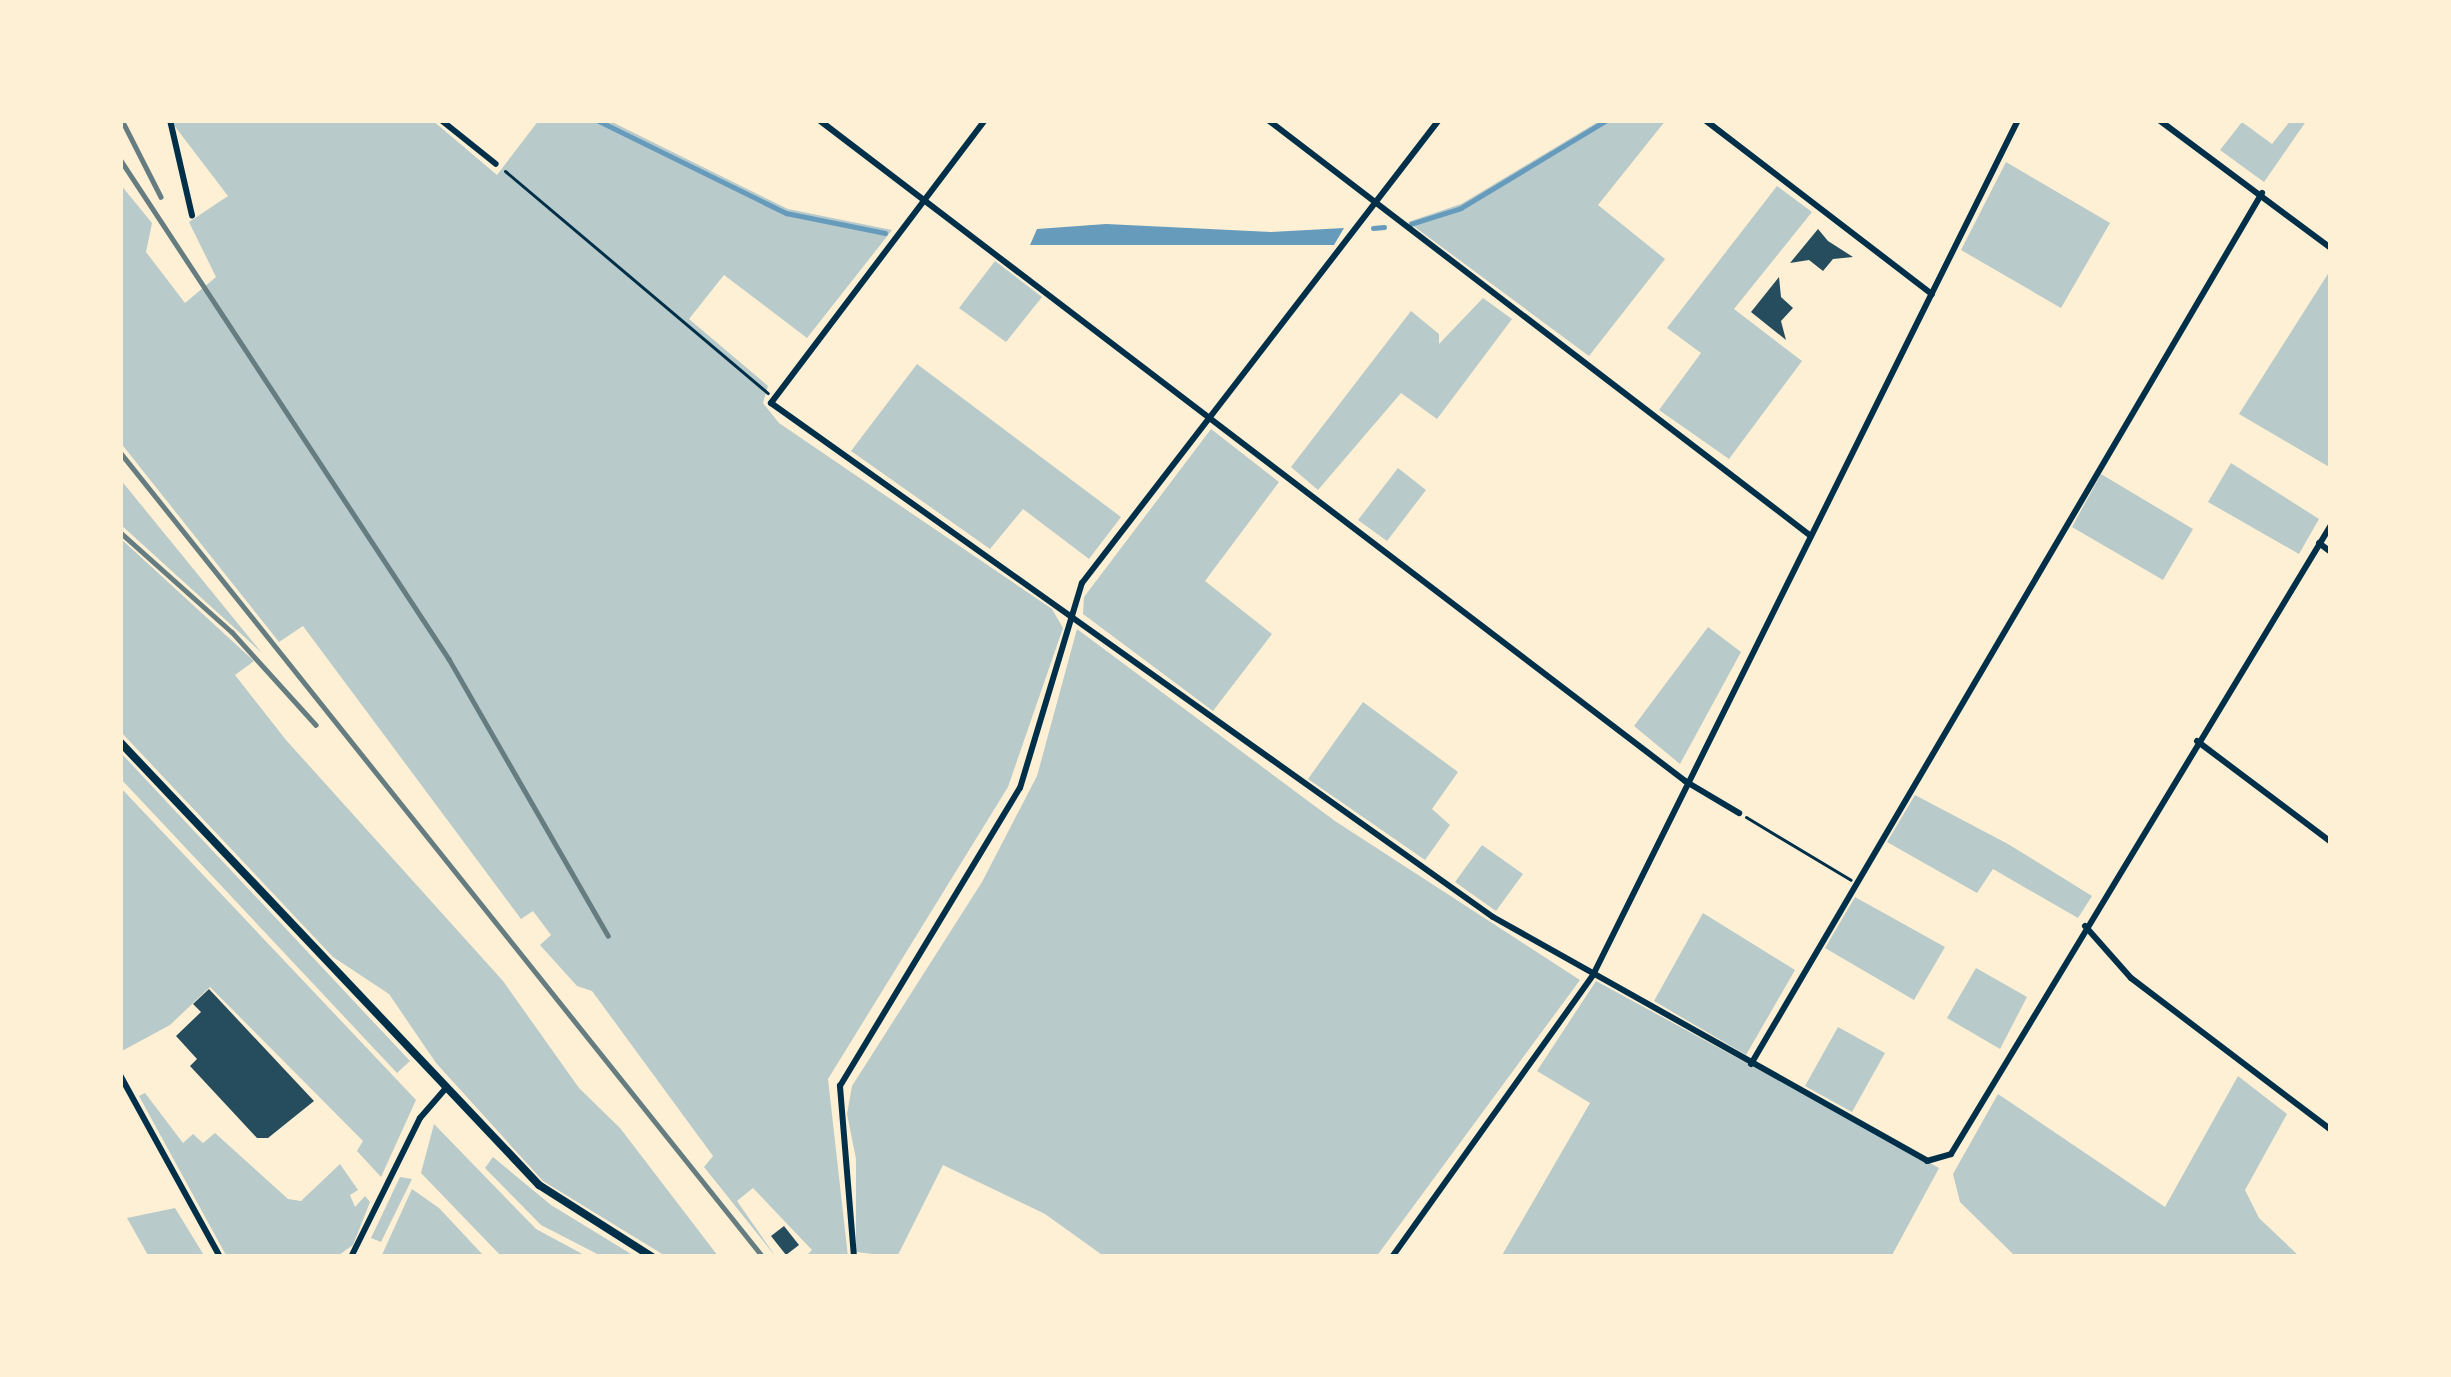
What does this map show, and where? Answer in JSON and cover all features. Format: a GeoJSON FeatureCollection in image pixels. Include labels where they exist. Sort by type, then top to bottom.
{"type":"FeatureCollection","features":[{"type":"Feature","properties":{"kind":"street"},"geometry":{"type":"LineString","coordinates":[[170,120],[192,214]]}},
{"type":"Feature","properties":{"kind":"street"},"geometry":{"type":"LineString","coordinates":[[441,120],[496,164]]}},
{"type":"Feature","properties":{"kind":"street"},"geometry":{"type":"LineString","coordinates":[[819,120],[1685,781],[1739,813]]}},
{"type":"Feature","properties":{"kind":"street"},"geometry":{"type":"LineString","coordinates":[[985,120],[772,400],[1493,917],[1918,1158],[1938,1161],[1951,1154],[2331,525]]}},
{"type":"Feature","properties":{"kind":"street"},"geometry":{"type":"LineString","coordinates":[[1268,120],[1811,536]]}},
{"type":"Feature","properties":{"kind":"street"},"geometry":{"type":"LineString","coordinates":[[854,1257],[840,1086],[1019,788],[1084,580],[1439,120]]}},
{"type":"Feature","properties":{"kind":"street"},"geometry":{"type":"LineString","coordinates":[[1706,120],[1932,294]]}},
{"type":"Feature","properties":{"kind":"street"},"geometry":{"type":"LineString","coordinates":[[1391,1257],[1593,975],[1685,781],[2018,120]]}},
{"type":"Feature","properties":{"kind":"street"},"geometry":{"type":"LineString","coordinates":[[2159,120],[2331,248]]}},
{"type":"Feature","properties":{"kind":"street"},"geometry":{"type":"LineString","coordinates":[[1751,1064],[2262,193]]}},
{"type":"Feature","properties":{"kind":"street"},"geometry":{"type":"LineString","coordinates":[[2319,544],[2331,552]]}},
{"type":"Feature","properties":{"kind":"street"},"geometry":{"type":"LineString","coordinates":[[2197,741],[2331,842]]}},
{"type":"Feature","properties":{"kind":"street"},"geometry":{"type":"LineString","coordinates":[[120,742],[549,1194],[652,1257]]}},
{"type":"Feature","properties":{"kind":"street"},"geometry":{"type":"LineString","coordinates":[[2085,926],[2131,978],[2331,1130]]}},
{"type":"Feature","properties":{"kind":"street"},"geometry":{"type":"LineString","coordinates":[[120,1075],[220,1257]]}},
{"type":"Feature","properties":{"kind":"street"},"geometry":{"type":"LineString","coordinates":[[358,1255],[420,1118],[446,1088]]}},
{"type":"Feature","properties":{"kind":"path"},"geometry":{"type":"LineString","coordinates":[[496,164],[772,400]]}},
{"type":"Feature","properties":{"kind":"path"},"geometry":{"type":"LineString","coordinates":[[1739,813],[1854,882]]}},
{"type":"Feature","properties":{"kind":"shaded area"},"geometry":{"type":"Polygon","coordinates":[[[170,120],[432,120],[497,175],[539,120],[608,120],[788,209],[892,230],[807,338],[724,275],[689,319],[768,386],[763,403],[779,423],[1052,609],[1063,628],[1008,787],[828,1079],[848,1257],[805,1257],[812,1250],[753,1188],[737,1201],[776,1257],[704,1167],[713,1156],[592,991],[577,986],[540,945],[551,935],[533,911],[521,919],[303,626],[279,642],[120,442],[120,184],[152,223],[146,252],[185,303],[216,277],[189,222],[228,196],[170,120]]]}},
{"type":"Feature","properties":{"kind":"shaded area"},"geometry":{"type":"Polygon","coordinates":[[[1601,120],[1666,120],[1598,205],[1665,259],[1589,356],[1408,222],[1461,204],[1601,120]]]}},
{"type":"Feature","properties":{"kind":"shaded area"},"geometry":{"type":"Polygon","coordinates":[[[2291,120],[2307,120],[2264,182],[2220,150],[2242,122],[2272,144],[2291,120]]]}},
{"type":"Feature","properties":{"kind":"shaded area"},"geometry":{"type":"Polygon","coordinates":[[[2006,162],[2110,223],[2061,308],[1961,250],[2006,162]]]}},
{"type":"Feature","properties":{"kind":"shaded area"},"geometry":{"type":"Polygon","coordinates":[[[1777,186],[1812,212],[1734,309],[1802,361],[1729,459],[1659,410],[1701,353],[1667,328],[1777,186]]]}},
{"type":"Feature","properties":{"kind":"shaded area"},"geometry":{"type":"Polygon","coordinates":[[[995,261],[1042,297],[1006,342],[959,308],[995,261]]]}},
{"type":"Feature","properties":{"kind":"shaded area"},"geometry":{"type":"Polygon","coordinates":[[[2331,269],[2331,468],[2239,414],[2331,269]]]}},
{"type":"Feature","properties":{"kind":"shaded area"},"geometry":{"type":"Polygon","coordinates":[[[1483,298],[1512,319],[1437,419],[1401,393],[1318,490],[1291,467],[1411,311],[1439,334],[1439,344],[1483,298]]]}},
{"type":"Feature","properties":{"kind":"shaded area"},"geometry":{"type":"Polygon","coordinates":[[[917,364],[1121,517],[1089,559],[1023,509],[990,549],[851,451],[917,364]]]}},
{"type":"Feature","properties":{"kind":"shaded area"},"geometry":{"type":"Polygon","coordinates":[[[1211,429],[1279,482],[1205,581],[1272,634],[1213,711],[1083,614],[1084,597],[1211,429]]]}},
{"type":"Feature","properties":{"kind":"shaded area"},"geometry":{"type":"Polygon","coordinates":[[[2231,463],[2319,519],[2299,554],[2208,502],[2231,463]]]}},
{"type":"Feature","properties":{"kind":"shaded area"},"geometry":{"type":"Polygon","coordinates":[[[1398,468],[1426,490],[1387,541],[1358,520],[1398,468]]]}},
{"type":"Feature","properties":{"kind":"shaded area"},"geometry":{"type":"Polygon","coordinates":[[[2101,474],[2193,529],[2163,580],[2072,527],[2101,474]]]}},
{"type":"Feature","properties":{"kind":"shaded area"},"geometry":{"type":"Polygon","coordinates":[[[120,479],[262,653],[120,524],[120,479]]]}},
{"type":"Feature","properties":{"kind":"shaded area"},"geometry":{"type":"Polygon","coordinates":[[[120,538],[254,661],[235,675],[286,740],[503,981],[579,1088],[620,1128],[718,1256],[731,1257],[667,1257],[543,1181],[436,1063],[389,994],[333,957],[120,731],[120,538]]]}},
{"type":"Feature","properties":{"kind":"shaded area"},"geometry":{"type":"Polygon","coordinates":[[[1708,627],[1741,652],[1680,764],[1634,726],[1708,627]]]}},
{"type":"Feature","properties":{"kind":"shaded area"},"geometry":{"type":"Polygon","coordinates":[[[1077,629],[1335,821],[1580,980],[1376,1257],[1105,1257],[1045,1214],[943,1165],[897,1257],[856,1252],[856,1159],[847,1114],[852,1086],[982,882],[1037,776],[1077,629]]]}},
{"type":"Feature","properties":{"kind":"shaded area"},"geometry":{"type":"Polygon","coordinates":[[[1363,702],[1458,772],[1432,809],[1450,825],[1425,860],[1308,779],[1363,702]]]}},
{"type":"Feature","properties":{"kind":"shaded area"},"geometry":{"type":"Polygon","coordinates":[[[120,752],[410,1061],[397,1073],[120,778],[120,752]]]}},
{"type":"Feature","properties":{"kind":"shaded area"},"geometry":{"type":"Polygon","coordinates":[[[120,787],[416,1100],[381,1177],[357,1151],[363,1141],[210,987],[170,1025],[120,1052],[120,787]]]}},
{"type":"Feature","properties":{"kind":"shaded area"},"geometry":{"type":"Polygon","coordinates":[[[1915,795],[2092,896],[2078,918],[1993,869],[1977,893],[1887,842],[1915,795]]]}},
{"type":"Feature","properties":{"kind":"shaded area"},"geometry":{"type":"Polygon","coordinates":[[[1482,845],[1523,874],[1496,911],[1455,882],[1482,845]]]}},
{"type":"Feature","properties":{"kind":"shaded area"},"geometry":{"type":"Polygon","coordinates":[[[1855,897],[1945,947],[1914,1000],[1825,948],[1855,897]]]}},
{"type":"Feature","properties":{"kind":"shaded area"},"geometry":{"type":"Polygon","coordinates":[[[1703,913],[1795,970],[1746,1055],[1654,1001],[1703,913]]]}},
{"type":"Feature","properties":{"kind":"shaded area"},"geometry":{"type":"Polygon","coordinates":[[[1976,968],[2027,997],[2000,1049],[1947,1018],[1976,968]]]}},
{"type":"Feature","properties":{"kind":"shaded area"},"geometry":{"type":"Polygon","coordinates":[[[1596,981],[1939,1168],[1891,1257],[1501,1257],[1590,1103],[1537,1071],[1596,981]]]}},
{"type":"Feature","properties":{"kind":"shaded area"},"geometry":{"type":"Polygon","coordinates":[[[1838,1027],[1885,1053],[1852,1112],[1805,1086],[1838,1027]]]}},
{"type":"Feature","properties":{"kind":"shaded area"},"geometry":{"type":"Polygon","coordinates":[[[2238,1076],[2287,1114],[2245,1190],[2259,1218],[2300,1257],[2016,1257],[1960,1202],[1953,1174],[1998,1094],[2165,1207],[2238,1076]]]}},
{"type":"Feature","properties":{"kind":"shaded area"},"geometry":{"type":"Polygon","coordinates":[[[145,1093],[183,1143],[193,1134],[203,1143],[215,1133],[288,1199],[301,1201],[340,1164],[358,1190],[350,1195],[355,1207],[365,1196],[370,1202],[353,1245],[336,1257],[227,1257],[139,1096],[145,1093]]]}},
{"type":"Feature","properties":{"kind":"shaded area"},"geometry":{"type":"Polygon","coordinates":[[[434,1124],[536,1229],[588,1257],[502,1257],[421,1173],[434,1124]]]}},
{"type":"Feature","properties":{"kind":"shaded area"},"geometry":{"type":"Polygon","coordinates":[[[493,1157],[551,1205],[636,1257],[603,1257],[541,1225],[485,1168],[493,1157]]]}},
{"type":"Feature","properties":{"kind":"shaded area"},"geometry":{"type":"Polygon","coordinates":[[[400,1177],[412,1179],[381,1242],[371,1238],[400,1177]]]}},
{"type":"Feature","properties":{"kind":"shaded area"},"geometry":{"type":"Polygon","coordinates":[[[412,1189],[439,1208],[483,1255],[381,1257],[412,1189]]]}},
{"type":"Feature","properties":{"kind":"shaded area"},"geometry":{"type":"Polygon","coordinates":[[[175,1208],[205,1257],[149,1257],[127,1218],[175,1208]]]}},
{"type":"Feature","properties":{"kind":"water"},"geometry":{"type":"Polygon","coordinates":[[[1106,224],[1271,232],[1344,228],[1334,245],[1030,245],[1037,229],[1106,224]]]}},
{"type":"Feature","properties":{"kind":"building"},"geometry":{"type":"Polygon","coordinates":[[[1818,229],[1853,257],[1833,259],[1823,271],[1809,260],[1790,263],[1818,229]]]}},
{"type":"Feature","properties":{"kind":"building"},"geometry":{"type":"Polygon","coordinates":[[[1779,277],[1781,297],[1793,308],[1781,321],[1786,340],[1751,312],[1779,277]]]}},
{"type":"Feature","properties":{"kind":"building"},"geometry":{"type":"Polygon","coordinates":[[[209,989],[314,1101],[268,1138],[257,1138],[190,1066],[197,1059],[176,1036],[201,1012],[193,1004],[209,989]]]}},
{"type":"Feature","properties":{"kind":"building"},"geometry":{"type":"Polygon","coordinates":[[[784,1226],[799,1245],[786,1255],[771,1236],[784,1226]]]}},
{"type":"Feature","properties":{"kind":"waterway"},"geometry":{"type":"LineString","coordinates":[[597,120],[786,213],[885,233]]}},
{"type":"Feature","properties":{"kind":"waterway"},"geometry":{"type":"LineString","coordinates":[[1411,224],[1461,208],[1607,120]]}},
{"type":"Feature","properties":{"kind":"waterway"},"geometry":{"type":"LineString","coordinates":[[1373,228],[1384,227]]}},
{"type":"Feature","properties":{"kind":"railway"},"geometry":{"type":"LineString","coordinates":[[122,120],[161,197]]}},
{"type":"Feature","properties":{"kind":"railway"},"geometry":{"type":"LineString","coordinates":[[120,159],[449,659],[608,935]]}},
{"type":"Feature","properties":{"kind":"railway"},"geometry":{"type":"LineString","coordinates":[[120,452],[763,1257]]}},
{"type":"Feature","properties":{"kind":"railway"},"geometry":{"type":"LineString","coordinates":[[120,532],[232,632],[316,725]]}}]}
